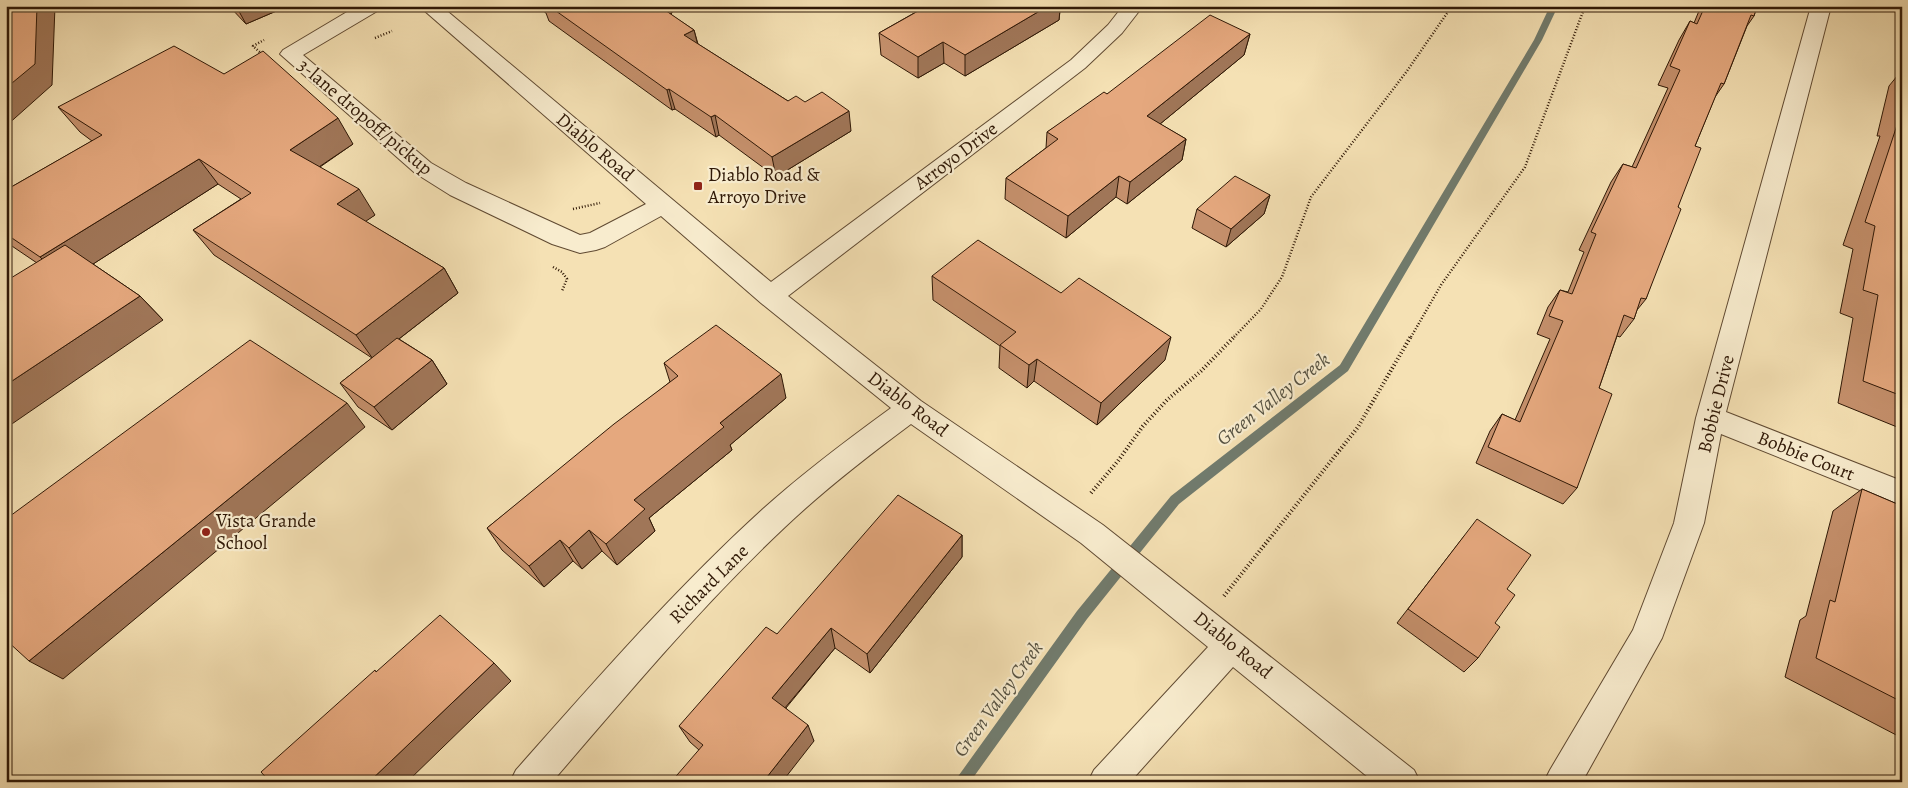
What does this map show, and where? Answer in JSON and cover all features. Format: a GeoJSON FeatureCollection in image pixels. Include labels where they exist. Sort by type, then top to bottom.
{"type":"FeatureCollection","features":[{"type":"Feature","properties":{"kind":"street","name":"3-lane dropoff/pickup"},"geometry":{"type":"LineString","coordinates":[[372,6],[290,54],[423,168],[458,189],[561,238],[580,244],[596,241],[663,205]]}},
{"type":"Feature","properties":{"kind":"street","name":"Diablo Road"},"geometry":{"type":"LineString","coordinates":[[429,6],[770,296],[911,409],[1081,526],[1232,644],[1402,782]]}},
{"type":"Feature","properties":{"kind":"street","name":"Arroyo Drive"},"geometry":{"type":"LineString","coordinates":[[770,296],[1078,64],[1115,29],[1133,6]]}},
{"type":"Feature","properties":{"kind":"street","name":"Bobbie Drive"},"geometry":{"type":"LineString","coordinates":[[1562,782],[1646,638],[1689,523],[1710,418],[1820,6]]}},
{"type":"Feature","properties":{"kind":"street","name":"Richard Lane"},"geometry":{"type":"LineString","coordinates":[[528,782],[676,616],[775,518],[822,477],[911,409]]}},
{"type":"Feature","properties":{"kind":"street","name":"Bobbie Court"},"geometry":{"type":"LineString","coordinates":[[1710,418],[1902,494]]}},
{"type":"Feature","properties":{"kind":"street"},"geometry":{"type":"LineString","coordinates":[[1106,782],[1232,644]]}},
{"type":"Feature","properties":{"kind":"path"},"geometry":{"type":"LineString","coordinates":[[1081,526],[1118,461],[1143,426],[1168,400],[1201,371],[1261,309],[1282,277],[1311,197],[1408,71],[1452,6]]}},
{"type":"Feature","properties":{"kind":"path"},"geometry":{"type":"LineString","coordinates":[[1199,618],[1358,427],[1441,285],[1525,167],[1586,6]]}},
{"type":"Feature","properties":{"kind":"path"},"geometry":{"type":"LineString","coordinates":[[367,42],[392,30]]}},
{"type":"Feature","properties":{"kind":"path"},"geometry":{"type":"LineString","coordinates":[[572,209],[600,203]]}},
{"type":"Feature","properties":{"kind":"building"},"geometry":{"type":"Polygon","coordinates":[[[6,6],[37,6],[35,64],[6,88],[6,6]]]}},
{"type":"Feature","properties":{"kind":"building"},"geometry":{"type":"Polygon","coordinates":[[[549,6],[659,6],[694,30],[684,35],[788,101],[796,96],[805,102],[822,92],[849,111],[772,157],[715,115],[711,117],[669,89],[667,90],[549,6]]]}},
{"type":"Feature","properties":{"kind":"building"},"geometry":{"type":"Polygon","coordinates":[[[927,6],[1048,6],[965,55],[943,42],[918,57],[879,33],[927,6]]]}},
{"type":"Feature","properties":{"kind":"building"},"geometry":{"type":"Polygon","coordinates":[[[1705,6],[1757,6],[1754,16],[1751,15],[1724,84],[1721,83],[1695,146],[1701,148],[1678,207],[1681,209],[1646,299],[1641,298],[1634,319],[1624,315],[1599,388],[1612,394],[1577,488],[1488,447],[1502,414],[1520,422],[1563,321],[1549,316],[1560,290],[1572,294],[1596,234],[1591,232],[1623,164],[1636,168],[1680,70],[1670,66],[1690,21],[1697,24],[1705,6]]]}},
{"type":"Feature","properties":{"kind":"building"},"geometry":{"type":"Polygon","coordinates":[[[1210,15],[1250,34],[1147,116],[1186,139],[1130,182],[1119,176],[1068,216],[1006,178],[1058,139],[1047,132],[1104,92],[1107,94],[1210,15]]]}},
{"type":"Feature","properties":{"kind":"building"},"geometry":{"type":"Polygon","coordinates":[[[174,46],[224,74],[263,51],[338,118],[290,150],[359,189],[337,204],[444,268],[356,335],[193,230],[251,193],[199,159],[40,257],[6,234],[6,190],[102,135],[58,107],[174,46]]]}},
{"type":"Feature","properties":{"kind":"building"},"geometry":{"type":"Polygon","coordinates":[[[1902,95],[1902,396],[1863,381],[1878,295],[1863,290],[1875,226],[1865,222],[1901,113],[1898,112],[1902,95]]]}},
{"type":"Feature","properties":{"kind":"building"},"geometry":{"type":"Polygon","coordinates":[[[1235,176],[1270,195],[1231,229],[1197,209],[1235,176]]]}},
{"type":"Feature","properties":{"kind":"building"},"geometry":{"type":"Polygon","coordinates":[[[978,240],[1061,293],[1079,278],[1171,337],[1101,403],[1037,359],[1029,365],[1000,345],[1016,332],[932,276],[978,240]]]}},
{"type":"Feature","properties":{"kind":"building"},"geometry":{"type":"Polygon","coordinates":[[[65,245],[140,296],[6,385],[6,281],[65,245]]]}},
{"type":"Feature","properties":{"kind":"building"},"geometry":{"type":"Polygon","coordinates":[[[716,325],[781,374],[720,423],[724,427],[634,500],[645,509],[606,544],[589,530],[569,548],[560,540],[529,566],[487,528],[614,424],[678,376],[664,363],[716,325]]]}},
{"type":"Feature","properties":{"kind":"building"},"geometry":{"type":"Polygon","coordinates":[[[397,338],[432,360],[374,407],[340,383],[397,338]]]}},
{"type":"Feature","properties":{"kind":"building"},"geometry":{"type":"Polygon","coordinates":[[[250,340],[347,403],[29,661],[6,640],[6,519],[250,340]]]}},
{"type":"Feature","properties":{"kind":"building"},"geometry":{"type":"Polygon","coordinates":[[[1862,489],[1902,506],[1902,702],[1816,658],[1830,600],[1835,602],[1862,489]]]}},
{"type":"Feature","properties":{"kind":"building"},"geometry":{"type":"Polygon","coordinates":[[[898,495],[962,535],[867,654],[831,628],[772,698],[808,725],[763,782],[671,782],[703,745],[679,726],[766,627],[777,634],[898,495]]]}},
{"type":"Feature","properties":{"kind":"building"},"geometry":{"type":"Polygon","coordinates":[[[1477,519],[1531,555],[1507,589],[1515,595],[1495,623],[1500,627],[1478,658],[1408,609],[1477,519]]]}},
{"type":"Feature","properties":{"kind":"building"},"geometry":{"type":"Polygon","coordinates":[[[440,615],[494,663],[369,782],[270,782],[261,772],[375,670],[376,672],[440,615]]]}},
{"type":"Feature","properties":{"kind":"waterway","name":"Green Valley Creek"},"geometry":{"type":"LineString","coordinates":[[961,782],[1082,615],[1175,500],[1344,368],[1538,40],[1554,6]]}},
{"type":"Feature","properties":{"kind":"place","name":"Diablo Road & Arroyo Drive"},"geometry":{"type":"Point","coordinates":[698,186]}},
{"type":"Feature","properties":{"kind":"place","name":"Vista Grande School"},"geometry":{"type":"Point","coordinates":[206,532]}}]}
